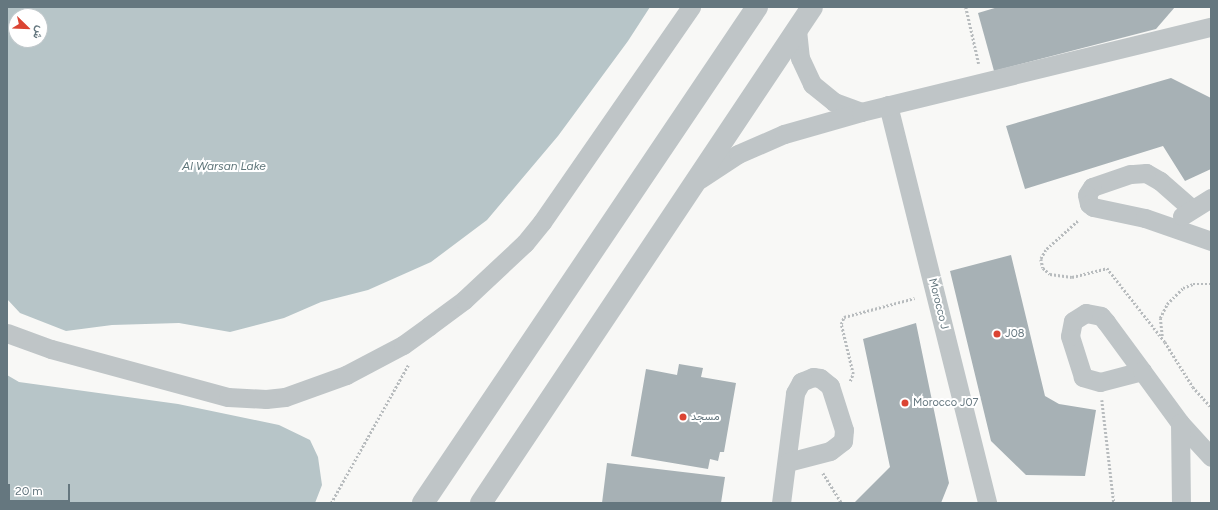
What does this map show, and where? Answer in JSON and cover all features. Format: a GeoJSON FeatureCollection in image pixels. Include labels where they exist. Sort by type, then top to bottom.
{"type":"FeatureCollection","features":[{"type":"Feature","properties":{"kind":"street"},"geometry":{"type":"LineString","coordinates":[[7,333],[51,349],[228,397],[266,399],[285,397],[346,375],[397,348],[429,326],[464,300],[525,243],[542,222],[691,7]]}},
{"type":"Feature","properties":{"kind":"street"},"geometry":{"type":"LineString","coordinates":[[423,503],[757,7]]}},
{"type":"Feature","properties":{"kind":"street"},"geometry":{"type":"LineString","coordinates":[[481,503],[812,7]]}},
{"type":"Feature","properties":{"kind":"street"},"geometry":{"type":"LineString","coordinates":[[697,181],[733,157],[761,143],[861,112],[1211,27]]}},
{"type":"Feature","properties":{"kind":"street"},"geometry":{"type":"LineString","coordinates":[[797,30],[800,58],[812,84],[834,102],[861,112]]}},
{"type":"Feature","properties":{"kind":"street","name":"Morocco J"},"geometry":{"type":"LineString","coordinates":[[888,105],[987,503]]}},
{"type":"Feature","properties":{"kind":"street"},"geometry":{"type":"LineString","coordinates":[[1192,209],[1160,181],[1146,173],[1138,173],[1092,187],[1087,195],[1087,200],[1093,207],[1170,225],[1211,241]]}},
{"type":"Feature","properties":{"kind":"street"},"geometry":{"type":"LineString","coordinates":[[1170,225],[1192,209],[1211,198]]}},
{"type":"Feature","properties":{"kind":"street"},"geometry":{"type":"LineString","coordinates":[[1142,371],[1100,382],[1088,380],[1079,372],[1070,336],[1073,321],[1086,313],[1101,316],[1142,371],[1180,423],[1211,457]]}},
{"type":"Feature","properties":{"kind":"street"},"geometry":{"type":"LineString","coordinates":[[780,503],[788,462],[797,387],[801,382],[813,377],[820,378],[830,386],[844,436],[835,449],[788,462]]}},
{"type":"Feature","properties":{"kind":"street"},"geometry":{"type":"LineString","coordinates":[[1180,423],[1181,503]]}},
{"type":"Feature","properties":{"kind":"path"},"geometry":{"type":"LineString","coordinates":[[966,7],[984,82]]}},
{"type":"Feature","properties":{"kind":"path"},"geometry":{"type":"LineString","coordinates":[[1093,207],[1046,250],[1041,259],[1043,268],[1050,274],[1072,277],[1108,268],[1165,342],[1193,386],[1211,407]]}},
{"type":"Feature","properties":{"kind":"path"},"geometry":{"type":"LineString","coordinates":[[1165,342],[1159,326],[1163,310],[1167,304],[1184,288],[1193,284],[1211,284]]}},
{"type":"Feature","properties":{"kind":"path"},"geometry":{"type":"LineString","coordinates":[[830,386],[846,383],[853,378],[842,328],[844,317],[935,292]]}},
{"type":"Feature","properties":{"kind":"path"},"geometry":{"type":"LineString","coordinates":[[331,503],[411,360]]}},
{"type":"Feature","properties":{"kind":"path"},"geometry":{"type":"LineString","coordinates":[[1100,382],[1114,503]]}},
{"type":"Feature","properties":{"kind":"path"},"geometry":{"type":"LineString","coordinates":[[812,456],[842,503]]}},
{"type":"Feature","properties":{"kind":"water","name":"Al Warsan Lake"},"geometry":{"type":"Polygon","coordinates":[[[7,7],[650,7],[628,41],[558,136],[487,220],[431,262],[368,290],[321,302],[284,318],[230,332],[179,323],[112,325],[66,331],[20,313],[7,299],[7,7]]]}},
{"type":"Feature","properties":{"kind":"water"},"geometry":{"type":"Polygon","coordinates":[[[7,375],[19,382],[178,404],[279,425],[310,440],[318,457],[322,485],[315,503],[7,503],[7,375]]]}},
{"type":"Feature","properties":{"kind":"building"},"geometry":{"type":"Polygon","coordinates":[[[998,7],[1175,7],[1156,29],[994,71],[978,13],[998,7]]]}},
{"type":"Feature","properties":{"kind":"building"},"geometry":{"type":"Polygon","coordinates":[[[1171,78],[1211,98],[1211,169],[1185,181],[1163,146],[1025,189],[1006,126],[1171,78]]]}},
{"type":"Feature","properties":{"kind":"building","name":"J08"},"geometry":{"type":"Polygon","coordinates":[[[1011,255],[1045,396],[1059,404],[1096,410],[1085,476],[1026,475],[991,441],[950,271],[1011,255]]]}},
{"type":"Feature","properties":{"kind":"building","name":"Morocco J07"},"geometry":{"type":"Polygon","coordinates":[[[916,323],[949,483],[941,503],[854,503],[890,467],[863,339],[916,323]]]}},
{"type":"Feature","properties":{"kind":"building","name":"مسجد"},"geometry":{"type":"Polygon","coordinates":[[[679,364],[703,368],[701,377],[736,383],[724,452],[720,452],[718,461],[710,459],[708,469],[631,456],[646,369],[677,375],[679,364]]]}},
{"type":"Feature","properties":{"kind":"building"},"geometry":{"type":"Polygon","coordinates":[[[607,463],[725,477],[721,503],[602,503],[607,463]]]}},
{"type":"Feature","properties":{"kind":"place","name":"J08"},"geometry":{"type":"Point","coordinates":[997,334]}},
{"type":"Feature","properties":{"kind":"place","name":"Morocco J07"},"geometry":{"type":"Point","coordinates":[905,403]}},
{"type":"Feature","properties":{"kind":"place","name":"مسجد"},"geometry":{"type":"Point","coordinates":[683,417]}}]}
